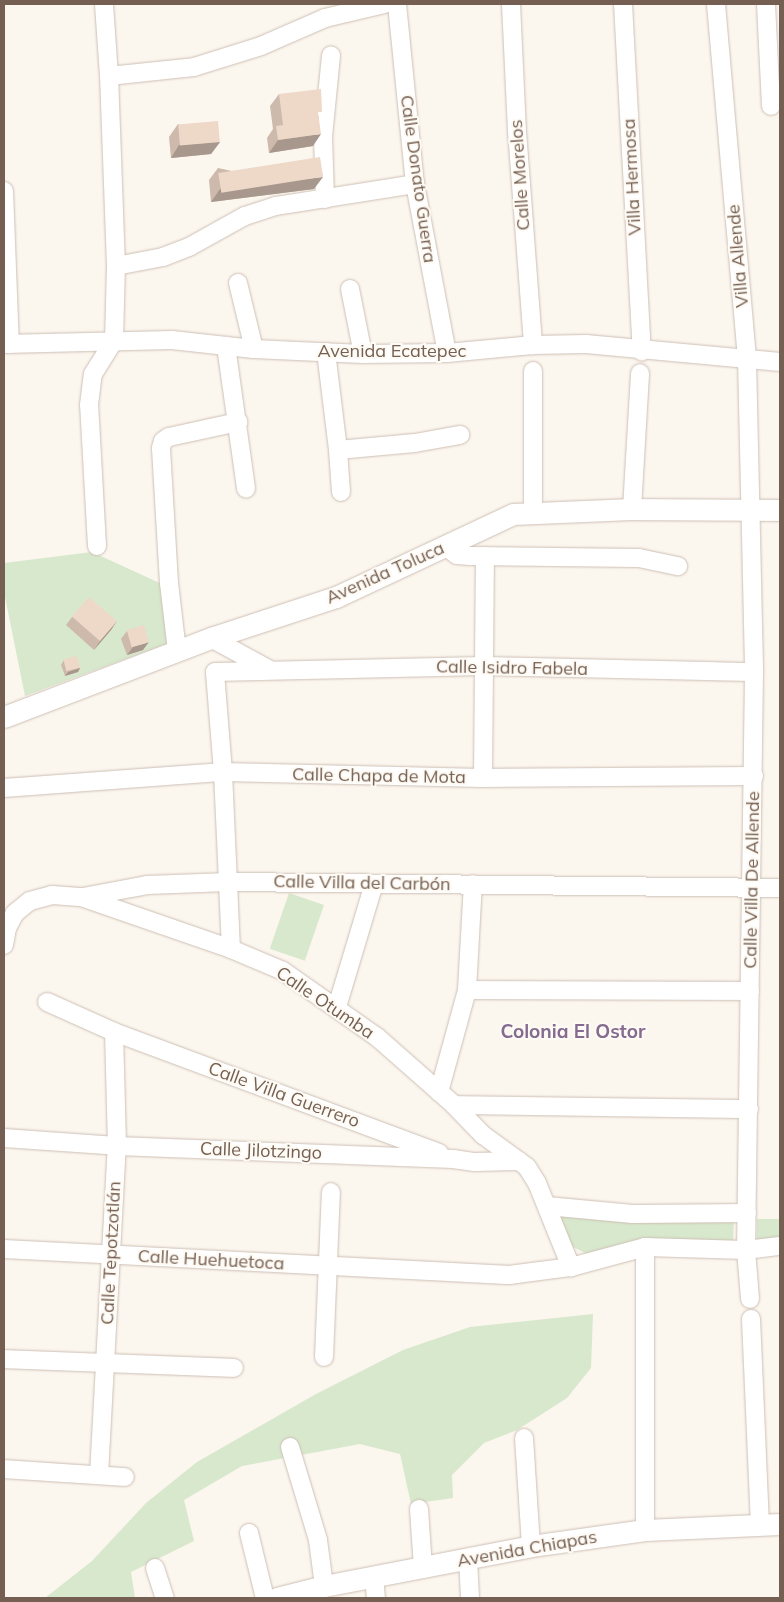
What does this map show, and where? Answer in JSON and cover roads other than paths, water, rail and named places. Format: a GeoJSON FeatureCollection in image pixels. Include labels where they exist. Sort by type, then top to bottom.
{"type":"FeatureCollection","features":[{"type":"Feature","properties":{"kind":"street"},"geometry":{"type":"LineString","coordinates":[[97,546],[89,405],[93,374],[114,341],[116,266],[110,76],[104,4]]}},
{"type":"Feature","properties":{"kind":"street"},"geometry":{"type":"LineString","coordinates":[[110,76],[194,67],[261,46],[325,18],[384,4]]}},
{"type":"Feature","properties":{"kind":"street","name":"Calle Donato Guerra"},"geometry":{"type":"LineString","coordinates":[[397,4],[415,184],[447,353]]}},
{"type":"Feature","properties":{"kind":"street","name":"Calle Morelos"},"geometry":{"type":"LineString","coordinates":[[511,4],[517,131],[533,345]]}},
{"type":"Feature","properties":{"kind":"street","name":"Villa Hermosa"},"geometry":{"type":"LineString","coordinates":[[623,4],[642,351]]}},
{"type":"Feature","properties":{"kind":"street","name":"Villa Allende"},"geometry":{"type":"LineString","coordinates":[[716,4],[747,359],[749,510]]}},
{"type":"Feature","properties":{"kind":"street"},"geometry":{"type":"LineString","coordinates":[[766,4],[771,106]]}},
{"type":"Feature","properties":{"kind":"street"},"geometry":{"type":"LineString","coordinates":[[325,199],[323,137],[331,55]]}},
{"type":"Feature","properties":{"kind":"street"},"geometry":{"type":"LineString","coordinates":[[116,266],[163,256],[189,247],[245,216],[276,206],[415,184]]}},
{"type":"Feature","properties":{"kind":"street"},"geometry":{"type":"LineString","coordinates":[[4,191],[7,344]]}},
{"type":"Feature","properties":{"kind":"street"},"geometry":{"type":"LineString","coordinates":[[238,283],[254,349]]}},
{"type":"Feature","properties":{"kind":"street"},"geometry":{"type":"LineString","coordinates":[[350,289],[363,354]]}},
{"type":"Feature","properties":{"kind":"street","name":"Avenida Ecatepec"},"geometry":{"type":"LineString","coordinates":[[7,344],[172,340],[254,349],[363,354],[447,353],[533,345],[586,344],[642,351],[780,362]]}},
{"type":"Feature","properties":{"kind":"street"},"geometry":{"type":"LineString","coordinates":[[226,346],[246,489]]}},
{"type":"Feature","properties":{"kind":"street"},"geometry":{"type":"LineString","coordinates":[[326,352],[341,492]]}},
{"type":"Feature","properties":{"kind":"street"},"geometry":{"type":"LineString","coordinates":[[533,371],[534,512]]}},
{"type":"Feature","properties":{"kind":"street"},"geometry":{"type":"LineString","coordinates":[[632,509],[640,373]]}},
{"type":"Feature","properties":{"kind":"street"},"geometry":{"type":"LineString","coordinates":[[177,650],[169,583],[161,448],[163,441],[169,437],[238,422]]}},
{"type":"Feature","properties":{"kind":"street"},"geometry":{"type":"LineString","coordinates":[[338,450],[460,435]]}},
{"type":"Feature","properties":{"kind":"street","name":"Avenida Toluca"},"geometry":{"type":"LineString","coordinates":[[4,717],[177,650],[336,597],[513,514],[632,509],[780,510]]}},
{"type":"Feature","properties":{"kind":"street","name":"Calle Villa De Allende"},"geometry":{"type":"LineString","coordinates":[[749,510],[754,672],[746,1250],[750,1299]]}},
{"type":"Feature","properties":{"kind":"street"},"geometry":{"type":"LineString","coordinates":[[445,546],[457,555],[639,558],[678,566]]}},
{"type":"Feature","properties":{"kind":"street"},"geometry":{"type":"LineString","coordinates":[[483,778],[485,556]]}},
{"type":"Feature","properties":{"kind":"street","name":"Calle Isidro Fabela"},"geometry":{"type":"LineString","coordinates":[[211,638],[270,670]]}},
{"type":"Feature","properties":{"kind":"street","name":"Calle Isidro Fabela"},"geometry":{"type":"LineString","coordinates":[[223,772],[215,672],[484,666],[754,672]]}},
{"type":"Feature","properties":{"kind":"street"},"geometry":{"type":"LineString","coordinates":[[223,772],[231,949]]}},
{"type":"Feature","properties":{"kind":"street","name":"Calle Chapa de Mota"},"geometry":{"type":"LineString","coordinates":[[4,788],[223,772],[483,778],[754,776]]}},
{"type":"Feature","properties":{"kind":"street","name":"Calle Villa del Carbón"},"geometry":{"type":"LineString","coordinates":[[4,945],[7,928],[15,913],[30,901],[52,895],[83,897],[147,885],[229,882],[780,888]]}},
{"type":"Feature","properties":{"kind":"street"},"geometry":{"type":"LineString","coordinates":[[337,1008],[374,884]]}},
{"type":"Feature","properties":{"kind":"street"},"geometry":{"type":"LineString","coordinates":[[439,1092],[467,990],[473,884]]}},
{"type":"Feature","properties":{"kind":"street","name":"Calle Otumba"},"geometry":{"type":"LineString","coordinates":[[83,897],[231,949],[283,971],[377,1037],[454,1105],[483,1135],[527,1167],[537,1183],[571,1267]]}},
{"type":"Feature","properties":{"kind":"street"},"geometry":{"type":"LineString","coordinates":[[467,990],[750,991]]}},
{"type":"Feature","properties":{"kind":"street","name":"Calle Villa Guerrero"},"geometry":{"type":"LineString","coordinates":[[46,1002],[114,1032],[453,1159]]}},
{"type":"Feature","properties":{"kind":"street","name":"Calle Tepotzotlán"},"geometry":{"type":"LineString","coordinates":[[99,1475],[117,1146],[114,1032]]}},
{"type":"Feature","properties":{"kind":"street"},"geometry":{"type":"LineString","coordinates":[[454,1105],[749,1109]]}},
{"type":"Feature","properties":{"kind":"street"},"geometry":{"type":"LineString","coordinates":[[475,1162],[484,1155],[486,1147],[483,1135]]}},
{"type":"Feature","properties":{"kind":"street","name":"Calle Jilotzingo"},"geometry":{"type":"LineString","coordinates":[[4,1138],[117,1146],[453,1159],[475,1162],[519,1161]]}},
{"type":"Feature","properties":{"kind":"street"},"geometry":{"type":"LineString","coordinates":[[324,1357],[331,1192]]}},
{"type":"Feature","properties":{"kind":"street"},"geometry":{"type":"LineString","coordinates":[[547,1206],[633,1214],[747,1213]]}},
{"type":"Feature","properties":{"kind":"street"},"geometry":{"type":"LineString","coordinates":[[571,1267],[645,1247],[746,1250],[780,1246]]}},
{"type":"Feature","properties":{"kind":"street"},"geometry":{"type":"LineString","coordinates":[[645,1247],[645,1530]]}},
{"type":"Feature","properties":{"kind":"street","name":"Calle Huehuetoca"},"geometry":{"type":"LineString","coordinates":[[4,1249],[509,1275],[571,1267]]}},
{"type":"Feature","properties":{"kind":"street"},"geometry":{"type":"LineString","coordinates":[[751,1319],[770,1524]]}},
{"type":"Feature","properties":{"kind":"street"},"geometry":{"type":"LineString","coordinates":[[4,1359],[234,1368]]}},
{"type":"Feature","properties":{"kind":"street"},"geometry":{"type":"LineString","coordinates":[[524,1438],[531,1546]]}},
{"type":"Feature","properties":{"kind":"street"},"geometry":{"type":"LineString","coordinates":[[290,1447],[316,1531],[324,1586]]}},
{"type":"Feature","properties":{"kind":"street"},"geometry":{"type":"LineString","coordinates":[[4,1469],[125,1477]]}},
{"type":"Feature","properties":{"kind":"street"},"geometry":{"type":"LineString","coordinates":[[419,1508],[423,1568]]}},
{"type":"Feature","properties":{"kind":"street","name":"Avenida Chiapas"},"geometry":{"type":"LineString","coordinates":[[284,1597],[324,1586],[531,1546],[645,1530],[770,1524]]}},
{"type":"Feature","properties":{"kind":"street"},"geometry":{"type":"LineString","coordinates":[[249,1533],[265,1598]]}},
{"type":"Feature","properties":{"kind":"street"},"geometry":{"type":"LineString","coordinates":[[468,1559],[470,1598]]}},
{"type":"Feature","properties":{"kind":"street"},"geometry":{"type":"LineString","coordinates":[[155,1568],[165,1598]]}},
{"type":"Feature","properties":{"kind":"street"},"geometry":{"type":"LineString","coordinates":[[374,1576],[376,1598]]}},
{"type":"Feature","properties":{"kind":"district","name":"Colonia El Ostor"},"geometry":{"type":"Point","coordinates":[573,1032]}}]}
